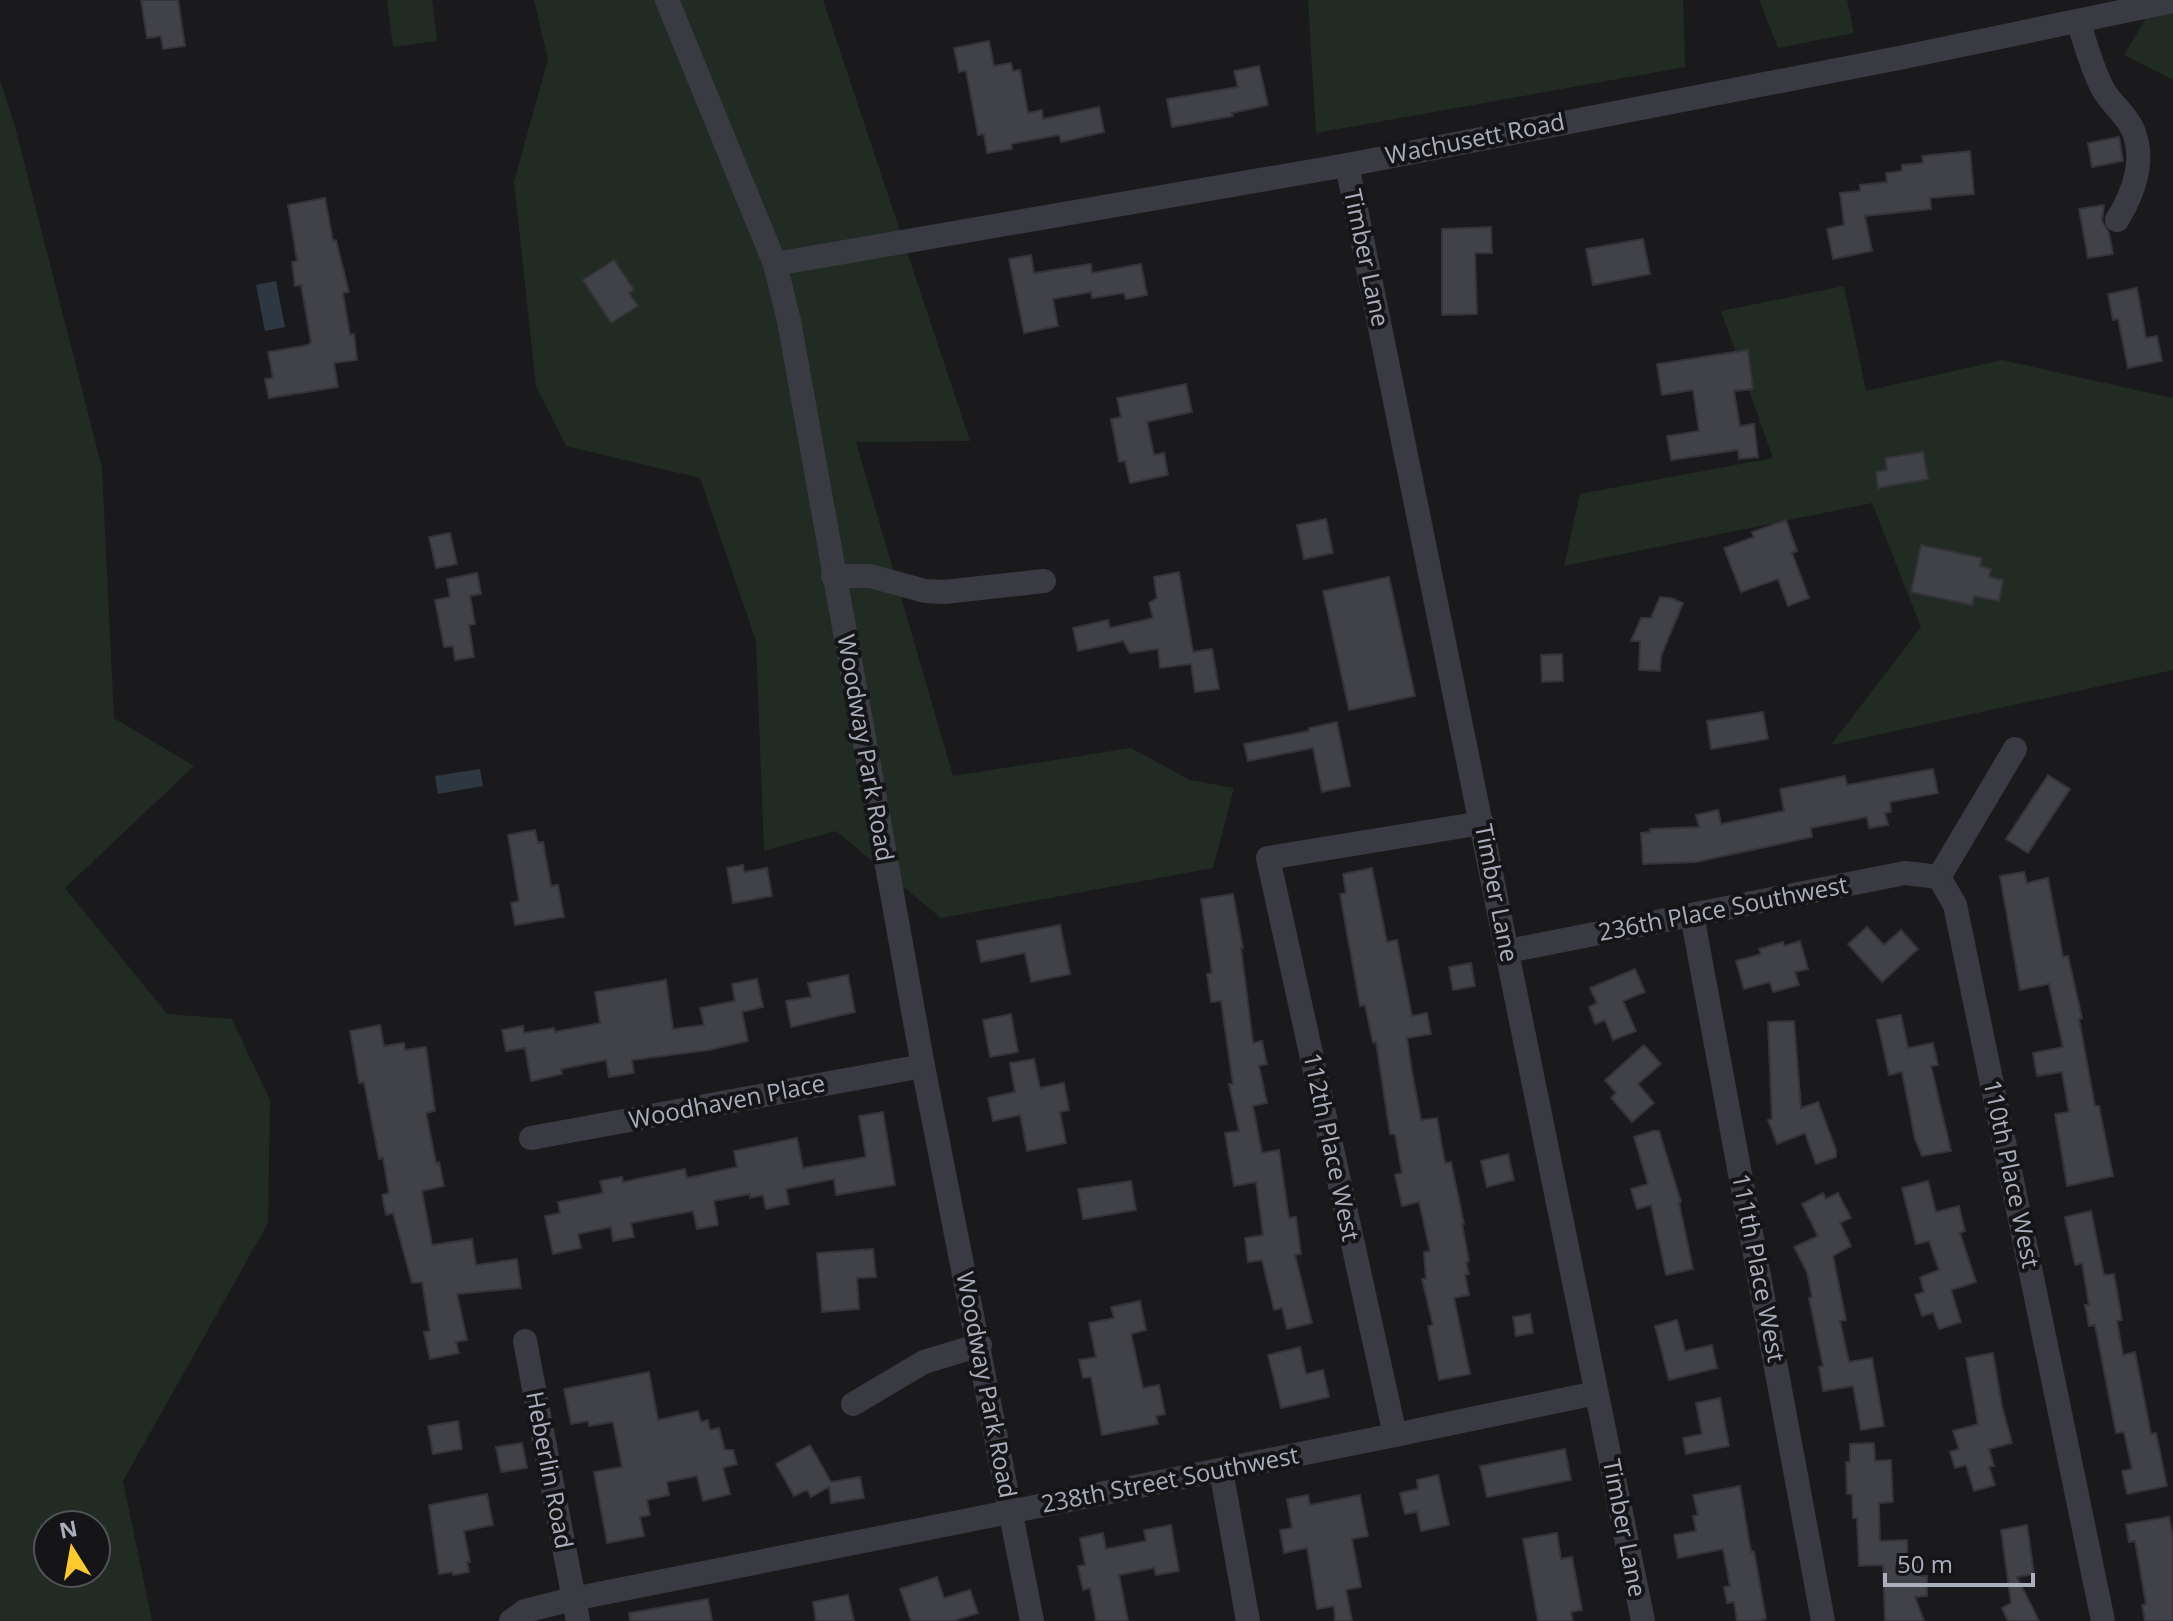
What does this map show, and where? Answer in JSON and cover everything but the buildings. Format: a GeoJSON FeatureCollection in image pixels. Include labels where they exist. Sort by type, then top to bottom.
{"type":"FeatureCollection","features":[{"type":"Feature","properties":{"kind":"street","name":"Woodway Park Road"},"geometry":{"type":"LineString","coordinates":[[667,0],[775,264],[789,321],[923,1066],[1032,1621]]}},
{"type":"Feature","properties":{"kind":"street","name":"Wachusett Road"},"geometry":{"type":"LineString","coordinates":[[775,264],[1347,165],[2173,1]]}},
{"type":"Feature","properties":{"kind":"street"},"geometry":{"type":"LineString","coordinates":[[2078,21],[2099,80],[2131,127],[2135,138],[2134,188],[2117,220]]}},
{"type":"Feature","properties":{"kind":"street","name":"Timber Lane"},"geometry":{"type":"LineString","coordinates":[[1347,165],[1643,1621]]}},
{"type":"Feature","properties":{"kind":"street"},"geometry":{"type":"LineString","coordinates":[[833,576],[870,576],[925,591],[944,592],[1044,581]]}},
{"type":"Feature","properties":{"kind":"street"},"geometry":{"type":"LineString","coordinates":[[1939,877],[2015,749]]}},
{"type":"Feature","properties":{"kind":"street","name":"112th Place West"},"geometry":{"type":"LineString","coordinates":[[1395,1435],[1268,858],[1482,823]]}},
{"type":"Feature","properties":{"kind":"street","name":"236th Place Southwest"},"geometry":{"type":"LineString","coordinates":[[1508,951],[1905,873],[1939,877]]}},
{"type":"Feature","properties":{"kind":"street","name":"110th Place West"},"geometry":{"type":"LineString","coordinates":[[1939,877],[1955,905],[2103,1621]]}},
{"type":"Feature","properties":{"kind":"street","name":"111th Place West"},"geometry":{"type":"LineString","coordinates":[[1692,915],[1823,1621]]}},
{"type":"Feature","properties":{"kind":"street","name":"Woodhaven Place"},"geometry":{"type":"LineString","coordinates":[[531,1138],[923,1066]]}},
{"type":"Feature","properties":{"kind":"street","name":"Heberlin Road"},"geometry":{"type":"LineString","coordinates":[[525,1341],[576,1610]]}},
{"type":"Feature","properties":{"kind":"street"},"geometry":{"type":"LineString","coordinates":[[853,1404],[924,1362],[980,1345]]}},
{"type":"Feature","properties":{"kind":"street","name":"238th Street Southwest"},"geometry":{"type":"LineString","coordinates":[[511,1621],[525,1611],[576,1610],[1010,1512],[1596,1393]]}},
{"type":"Feature","properties":{"kind":"street"},"geometry":{"type":"LineString","coordinates":[[1221,1470],[1248,1621]]}},
{"type":"Feature","properties":{"kind":"shaded area"},"geometry":{"type":"Polygon","coordinates":[[[387,0],[432,0],[437,41],[393,47],[387,0]]]}},
{"type":"Feature","properties":{"kind":"shaded area"},"geometry":{"type":"Polygon","coordinates":[[[534,0],[823,0],[970,441],[856,442],[953,776],[1131,748],[1190,780],[1234,788],[1213,868],[941,918],[836,831],[764,851],[756,641],[700,478],[566,446],[536,387],[514,182],[548,59],[534,0]]]}},
{"type":"Feature","properties":{"kind":"shaded area"},"geometry":{"type":"Polygon","coordinates":[[[1308,0],[1683,0],[1685,67],[1316,133],[1308,0]]]}},
{"type":"Feature","properties":{"kind":"shaded area"},"geometry":{"type":"Polygon","coordinates":[[[1759,0],[1847,0],[1854,33],[1778,48],[1759,0]]]}},
{"type":"Feature","properties":{"kind":"shaded area"},"geometry":{"type":"Polygon","coordinates":[[[2157,0],[2173,0],[2173,80],[2124,55],[2157,0]]]}},
{"type":"Feature","properties":{"kind":"shaded area"},"geometry":{"type":"Polygon","coordinates":[[[0,80],[14,123],[102,468],[114,718],[194,766],[65,888],[167,1014],[232,1019],[270,1100],[268,1223],[123,1481],[152,1621],[0,1621],[0,80]]]}},
{"type":"Feature","properties":{"kind":"shaded area"},"geometry":{"type":"Polygon","coordinates":[[[276,281],[285,327],[265,331],[256,285],[276,281]]]}},
{"type":"Feature","properties":{"kind":"shaded area"},"geometry":{"type":"Polygon","coordinates":[[[1844,286],[1866,391],[2002,360],[2173,398],[2173,670],[1831,745],[1921,627],[1872,503],[1564,566],[1580,494],[1773,458],[1721,311],[1844,286]]]}},
{"type":"Feature","properties":{"kind":"shaded area"},"geometry":{"type":"Polygon","coordinates":[[[480,769],[483,786],[438,794],[435,776],[480,769]]]}}]}
